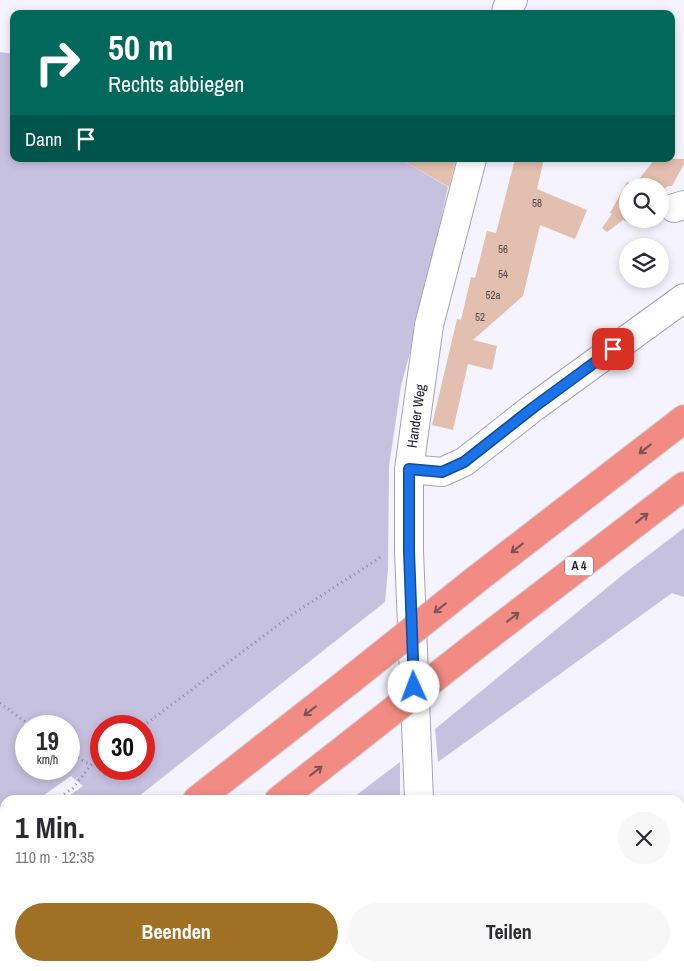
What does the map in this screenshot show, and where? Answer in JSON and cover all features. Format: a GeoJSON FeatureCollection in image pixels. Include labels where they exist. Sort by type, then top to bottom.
{"type":"FeatureCollection","features":[{"type":"Feature","properties":{"kind":"highway"},"geometry":{"type":"LineString","coordinates":[[203,795],[478,578],[684,419]]}},
{"type":"Feature","properties":{"kind":"highway","name":"A 4"},"geometry":{"type":"LineString","coordinates":[[286,795],[474,647],[684,486]]}},
{"type":"Feature","properties":{"kind":"street","name":"Hander Weg"},"geometry":{"type":"LineString","coordinates":[[419,795],[409,551],[409,469],[429,325],[471,162]]}},
{"type":"Feature","properties":{"kind":"street"},"geometry":{"type":"LineString","coordinates":[[409,469],[442,472],[464,462],[534,407],[684,298]]}},
{"type":"Feature","properties":{"kind":"path"},"geometry":{"type":"LineString","coordinates":[[155,717],[293,614],[380,557],[409,551]]}},
{"type":"Feature","properties":{"kind":"path"},"geometry":{"type":"LineString","coordinates":[[0,703],[16,715]]}},
{"type":"Feature","properties":{"kind":"path"},"geometry":{"type":"LineString","coordinates":[[63,795],[73,788],[90,766]]}},
{"type":"Feature","properties":{"kind":"shaded area"},"geometry":{"type":"Polygon","coordinates":[[[0,52],[10,53],[10,162],[405,162],[448,187],[419,319],[401,386],[389,466],[388,569],[385,602],[140,795],[70,795],[83,786],[76,780],[80,780],[80,715],[15,715],[15,780],[65,780],[44,795],[0,795],[0,52]]]}},
{"type":"Feature","properties":{"kind":"shaded area"},"geometry":{"type":"Polygon","coordinates":[[[684,528],[684,597],[672,593],[438,762],[435,729],[625,573],[684,528]]]}},
{"type":"Feature","properties":{"kind":"shaded area"},"geometry":{"type":"Polygon","coordinates":[[[400,762],[400,795],[357,795],[400,762]]]}},
{"type":"Feature","properties":{"kind":"building"},"geometry":{"type":"Polygon","coordinates":[[[675,159],[684,159],[684,164],[672,186],[669,186],[669,178],[640,178],[653,162],[675,162],[675,159]]]}},
{"type":"Feature","properties":{"kind":"building"},"geometry":{"type":"Polygon","coordinates":[[[405,162],[455,162],[449,187],[405,162]]]}},
{"type":"Feature","properties":{"kind":"building"},"geometry":{"type":"Polygon","coordinates":[[[514,162],[543,162],[537,189],[587,210],[575,239],[540,225],[523,296],[473,340],[497,346],[492,370],[468,364],[453,430],[432,425],[457,319],[461,320],[471,277],[475,278],[487,231],[496,233],[514,162]]]}},
{"type":"Feature","properties":{"kind":"building"},"geometry":{"type":"Polygon","coordinates":[[[619,197],[619,223],[607,232],[602,228],[612,214],[610,213],[619,197]]]}},
{"type":"Feature","properties":{"kind":"route"},"geometry":{"type":"LineString","coordinates":[[414,687],[409,551],[409,469],[442,472],[464,462],[534,407],[613,349]]}}]}
